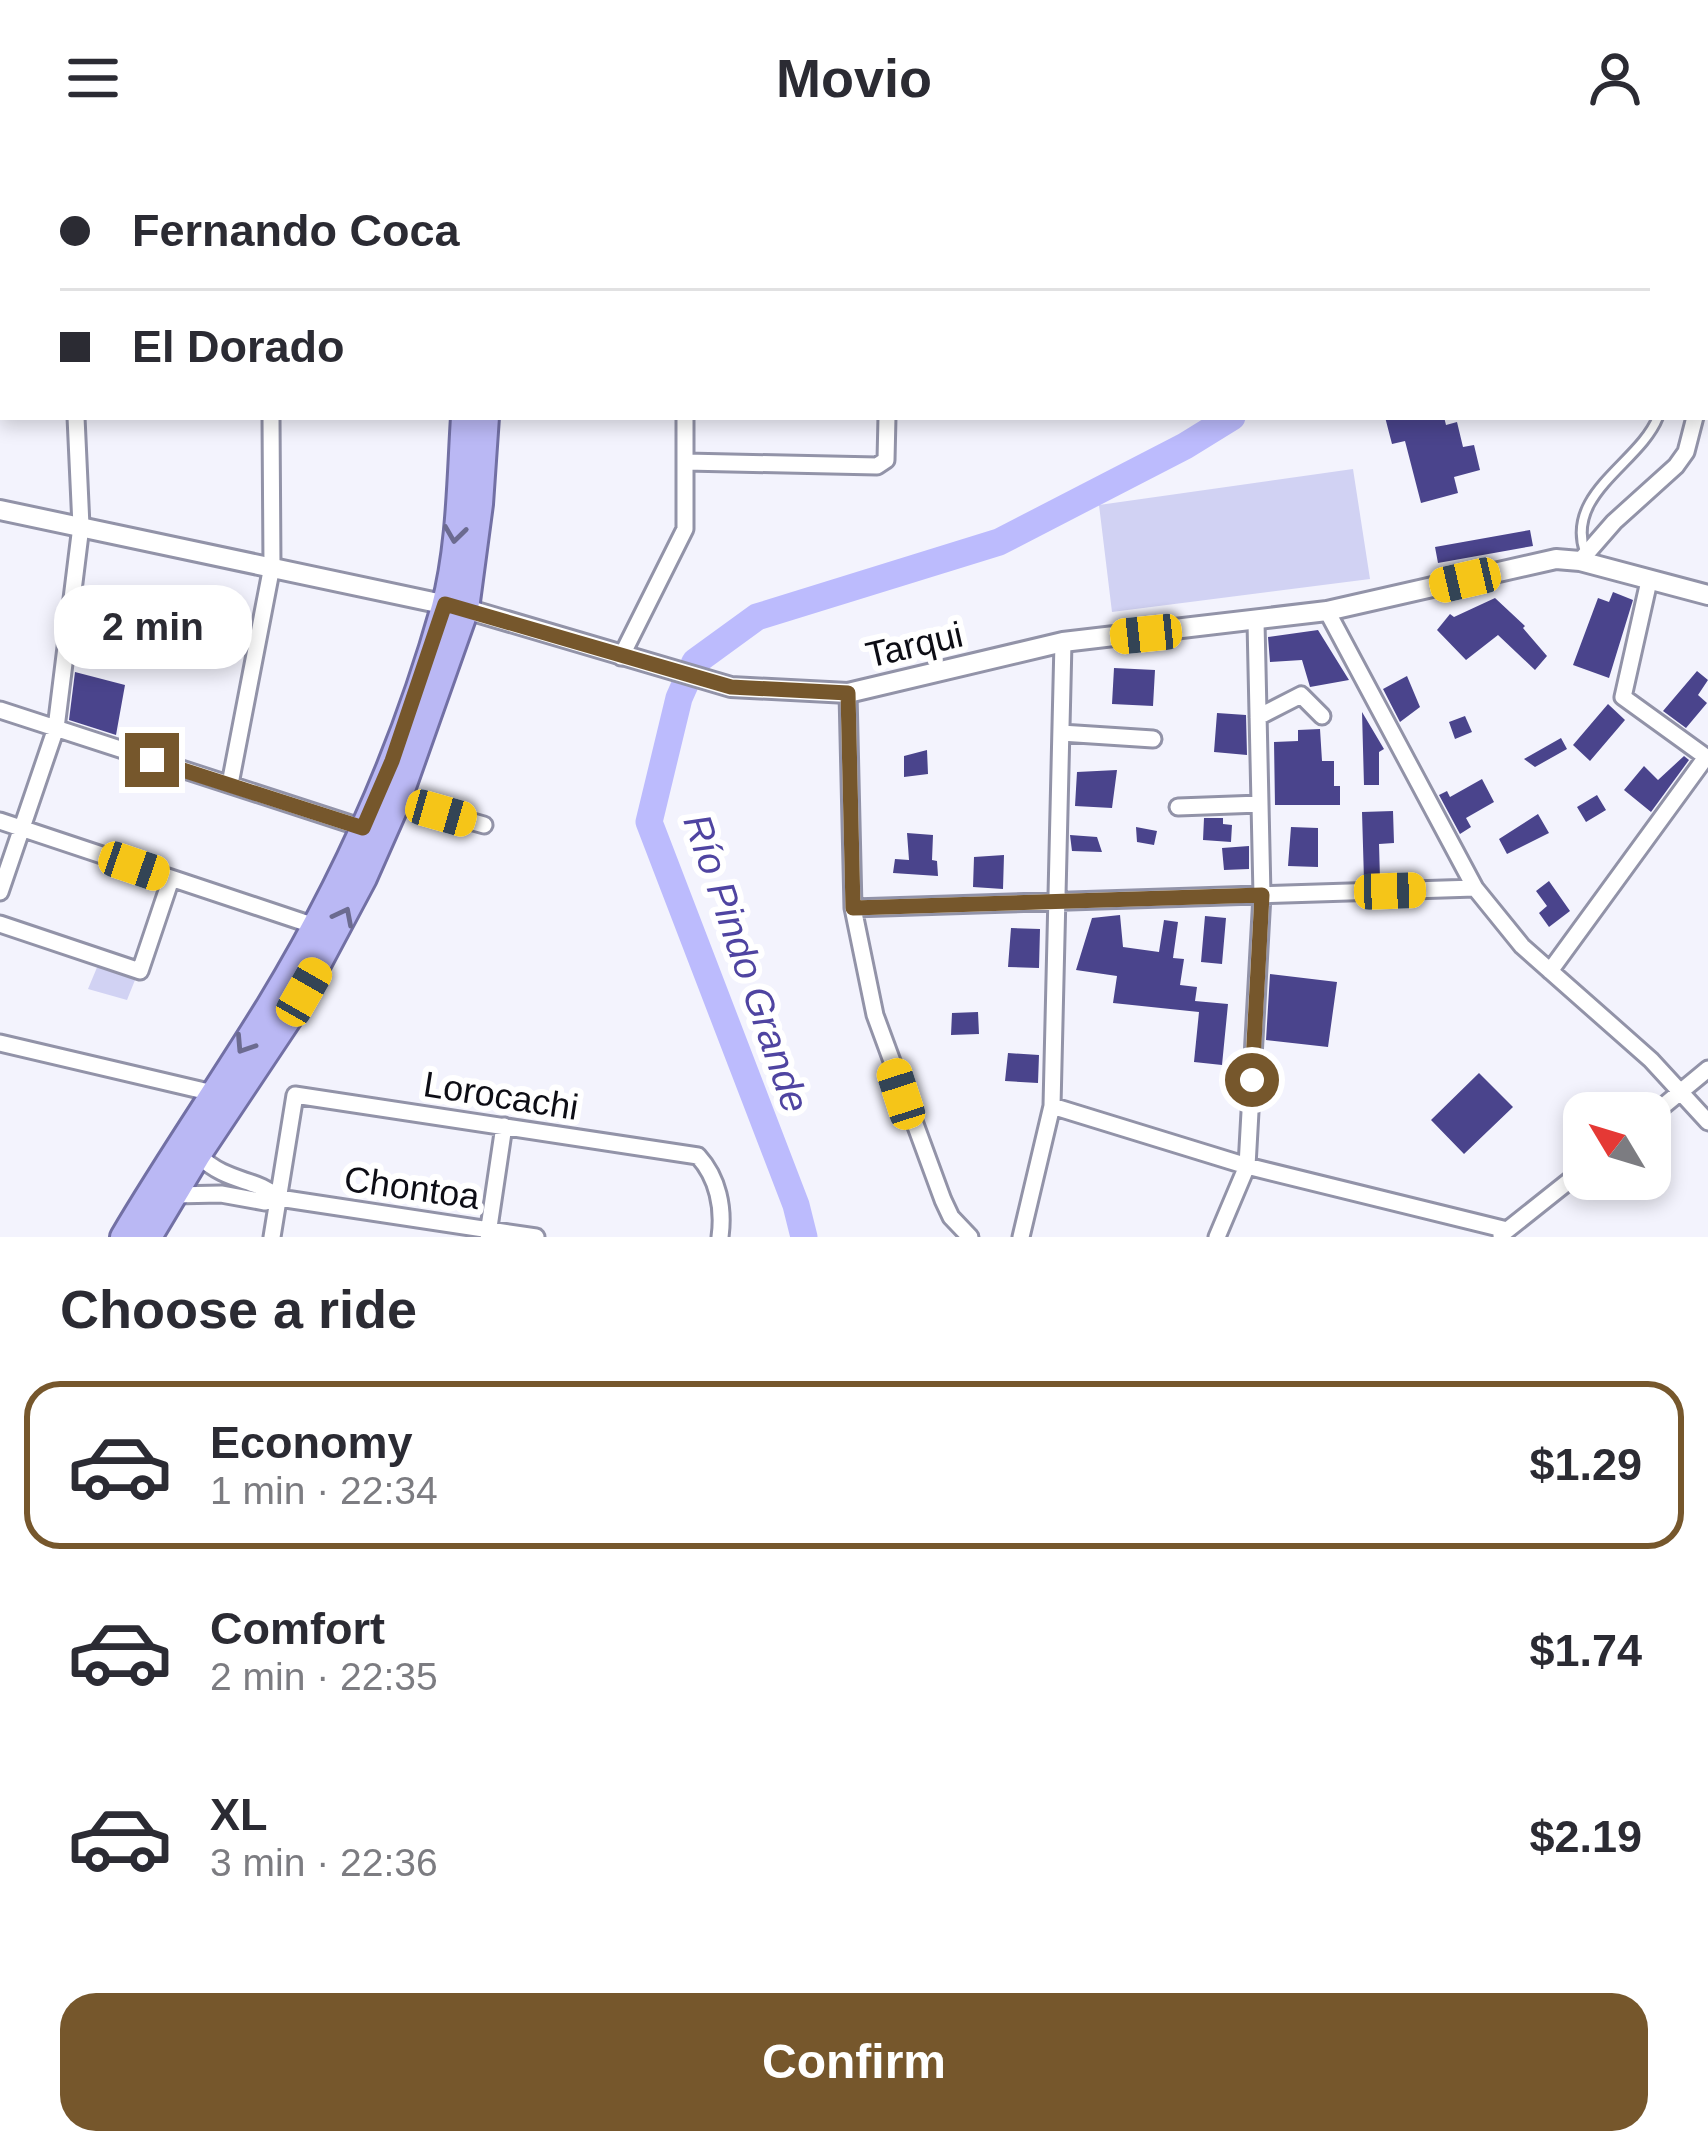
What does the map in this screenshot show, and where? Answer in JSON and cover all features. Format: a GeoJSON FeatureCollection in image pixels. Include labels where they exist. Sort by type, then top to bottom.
{"type":"FeatureCollection","features":[{"type":"Feature","properties":{"kind":"highway"},"geometry":{"type":"LineString","coordinates":[[123,1237],[315,926],[392,761],[455,607],[464,420]]}},
{"type":"Feature","properties":{"kind":"highway"},"geometry":{"type":"LineString","coordinates":[[149,1237],[318,968],[398,801],[480,504],[486,420]]}},
{"type":"Feature","properties":{"kind":"street"},"geometry":{"type":"LineString","coordinates":[[0,892],[56,728],[81,526],[76,420]]}},
{"type":"Feature","properties":{"kind":"street"},"geometry":{"type":"LineString","coordinates":[[230,784],[272,566],[271,420]]}},
{"type":"Feature","properties":{"kind":"street"},"geometry":{"type":"LineString","coordinates":[[621,657],[685,529],[685,420]]}},
{"type":"Feature","properties":{"kind":"street"},"geometry":{"type":"LineString","coordinates":[[686,462],[877,466],[886,460],[887,420]]}},
{"type":"Feature","properties":{"kind":"street"},"geometry":{"type":"LineString","coordinates":[[1582,557],[1676,466],[1686,452],[1693,420]]}},
{"type":"Feature","properties":{"kind":"street","name":"Tarqui"},"geometry":{"type":"LineString","coordinates":[[0,510],[455,607],[731,687],[848,693],[1063,642],[1328,611],[1556,559],[1582,557],[1649,581],[1708,595]]}},
{"type":"Feature","properties":{"kind":"street"},"geometry":{"type":"LineString","coordinates":[[1550,971],[1706,757],[1623,697],[1649,581]]}},
{"type":"Feature","properties":{"kind":"street"},"geometry":{"type":"LineString","coordinates":[[1328,611],[1475,888],[1522,946],[1652,1060],[1708,1121]]}},
{"type":"Feature","properties":{"kind":"street"},"geometry":{"type":"LineString","coordinates":[[1217,1237],[1247,1166],[1262,895],[1256,622]]}},
{"type":"Feature","properties":{"kind":"street"},"geometry":{"type":"LineString","coordinates":[[1022,1237],[1052,1106],[1063,642]]}},
{"type":"Feature","properties":{"kind":"street"},"geometry":{"type":"LineString","coordinates":[[848,693],[853,908],[875,1016],[951,1217],[970,1237]]}},
{"type":"Feature","properties":{"kind":"street"},"geometry":{"type":"LineString","coordinates":[[1258,717],[1300,695],[1322,716]]}},
{"type":"Feature","properties":{"kind":"street"},"geometry":{"type":"LineString","coordinates":[[0,710],[363,828]]}},
{"type":"Feature","properties":{"kind":"street"},"geometry":{"type":"LineString","coordinates":[[1061,733],[1153,739]]}},
{"type":"Feature","properties":{"kind":"street"},"geometry":{"type":"LineString","coordinates":[[398,801],[484,825]]}},
{"type":"Feature","properties":{"kind":"street"},"geometry":{"type":"LineString","coordinates":[[1178,807],[1260,804]]}},
{"type":"Feature","properties":{"kind":"street"},"geometry":{"type":"LineString","coordinates":[[0,821],[315,926]]}},
{"type":"Feature","properties":{"kind":"street"},"geometry":{"type":"LineString","coordinates":[[0,924],[140,971],[170,879]]}},
{"type":"Feature","properties":{"kind":"street"},"geometry":{"type":"LineString","coordinates":[[853,908],[1475,888]]}},
{"type":"Feature","properties":{"kind":"street"},"geometry":{"type":"LineString","coordinates":[[0,1043],[213,1093]]}},
{"type":"Feature","properties":{"kind":"street"},"geometry":{"type":"LineString","coordinates":[[1671,1100],[1708,1068]]}},
{"type":"Feature","properties":{"kind":"street","name":"Lorocachi"},"geometry":{"type":"LineString","coordinates":[[279,1198],[295,1095],[698,1156],[714,1178],[720,1237]]}},
{"type":"Feature","properties":{"kind":"street"},"geometry":{"type":"LineString","coordinates":[[1052,1106],[1247,1166],[1503,1233],[1563,1186]]}},
{"type":"Feature","properties":{"kind":"street"},"geometry":{"type":"LineString","coordinates":[[488,1233],[504,1126]]}},
{"type":"Feature","properties":{"kind":"street","name":"Chontoa"},"geometry":{"type":"LineString","coordinates":[[198,1155],[222,1174],[268,1189],[279,1198]]}},
{"type":"Feature","properties":{"kind":"street","name":"Chontoa"},"geometry":{"type":"LineString","coordinates":[[174,1196],[221,1194],[265,1202],[279,1198],[536,1237]]}},
{"type":"Feature","properties":{"kind":"street"},"geometry":{"type":"LineString","coordinates":[[272,1237],[279,1198]]}},
{"type":"Feature","properties":{"kind":"lane"},"geometry":{"type":"LineString","coordinates":[[1582,557],[1581,542],[1594,493],[1647,439],[1656,420]]}},
{"type":"Feature","properties":{"kind":"shaded area"},"geometry":{"type":"Polygon","coordinates":[[[1353,469],[1370,579],[1112,612],[1099,505],[1353,469]]]}},
{"type":"Feature","properties":{"kind":"shaded area"},"geometry":{"type":"Polygon","coordinates":[[[98,965],[137,975],[127,1000],[88,989],[98,965]]]}},
{"type":"Feature","properties":{"kind":"building"},"geometry":{"type":"Polygon","coordinates":[[[1386,420],[1457,422],[1463,447],[1474,445],[1480,470],[1454,477],[1458,493],[1421,503],[1405,441],[1392,444],[1386,420]]]}},
{"type":"Feature","properties":{"kind":"building"},"geometry":{"type":"Polygon","coordinates":[[[1530,530],[1533,546],[1438,563],[1435,547],[1530,530]]]}},
{"type":"Feature","properties":{"kind":"building"},"geometry":{"type":"Polygon","coordinates":[[[1613,592],[1633,600],[1609,678],[1573,665],[1598,598],[1609,602],[1613,592]]]}},
{"type":"Feature","properties":{"kind":"building"},"geometry":{"type":"Polygon","coordinates":[[[1495,598],[1525,626],[1547,656],[1535,670],[1498,635],[1466,660],[1437,630],[1450,614],[1454,617],[1495,598]]]}},
{"type":"Feature","properties":{"kind":"building"},"geometry":{"type":"Polygon","coordinates":[[[1318,630],[1349,680],[1310,687],[1302,660],[1270,662],[1268,637],[1318,630]]]}},
{"type":"Feature","properties":{"kind":"building"},"geometry":{"type":"Polygon","coordinates":[[[1114,668],[1155,670],[1153,706],[1112,704],[1114,668]]]}},
{"type":"Feature","properties":{"kind":"building"},"geometry":{"type":"Polygon","coordinates":[[[1697,671],[1708,680],[1698,695],[1707,703],[1686,728],[1663,711],[1697,671]]]}},
{"type":"Feature","properties":{"kind":"building"},"geometry":{"type":"Polygon","coordinates":[[[75,672],[125,685],[116,735],[69,720],[75,672]]]}},
{"type":"Feature","properties":{"kind":"building"},"geometry":{"type":"Polygon","coordinates":[[[1407,676],[1420,707],[1400,722],[1383,689],[1407,676]]]}},
{"type":"Feature","properties":{"kind":"building"},"geometry":{"type":"Polygon","coordinates":[[[1608,704],[1625,720],[1590,761],[1573,745],[1608,704]]]}},
{"type":"Feature","properties":{"kind":"building"},"geometry":{"type":"Polygon","coordinates":[[[1362,712],[1384,749],[1379,752],[1379,785],[1364,785],[1362,712]]]}},
{"type":"Feature","properties":{"kind":"building"},"geometry":{"type":"Polygon","coordinates":[[[1217,713],[1246,715],[1247,755],[1214,752],[1217,713]]]}},
{"type":"Feature","properties":{"kind":"building"},"geometry":{"type":"Polygon","coordinates":[[[1465,716],[1472,732],[1455,739],[1449,722],[1465,716]]]}},
{"type":"Feature","properties":{"kind":"building"},"geometry":{"type":"Polygon","coordinates":[[[1320,729],[1322,761],[1334,761],[1340,805],[1275,805],[1274,742],[1298,741],[1298,730],[1320,729]]]}},
{"type":"Feature","properties":{"kind":"building"},"geometry":{"type":"Polygon","coordinates":[[[1561,738],[1567,749],[1535,767],[1524,759],[1561,738]]]}},
{"type":"Feature","properties":{"kind":"building"},"geometry":{"type":"Polygon","coordinates":[[[927,750],[928,774],[904,777],[904,756],[927,750]]]}},
{"type":"Feature","properties":{"kind":"building"},"geometry":{"type":"Polygon","coordinates":[[[1684,756],[1689,760],[1651,812],[1624,790],[1644,766],[1658,780],[1684,756]]]}},
{"type":"Feature","properties":{"kind":"building"},"geometry":{"type":"Polygon","coordinates":[[[1117,770],[1112,808],[1075,806],[1077,772],[1117,770]]]}},
{"type":"Feature","properties":{"kind":"building"},"geometry":{"type":"Polygon","coordinates":[[[1482,779],[1494,802],[1466,818],[1471,827],[1460,834],[1439,795],[1447,791],[1450,797],[1482,779]]]}},
{"type":"Feature","properties":{"kind":"building"},"geometry":{"type":"Polygon","coordinates":[[[1597,795],[1606,810],[1586,822],[1577,807],[1597,795]]]}},
{"type":"Feature","properties":{"kind":"building"},"geometry":{"type":"Polygon","coordinates":[[[1393,811],[1394,843],[1379,844],[1380,879],[1364,880],[1362,812],[1393,811]]]}},
{"type":"Feature","properties":{"kind":"building"},"geometry":{"type":"Polygon","coordinates":[[[1538,814],[1549,833],[1507,854],[1499,839],[1538,814]]]}},
{"type":"Feature","properties":{"kind":"building"},"geometry":{"type":"Polygon","coordinates":[[[1204,818],[1223,818],[1223,824],[1232,825],[1231,842],[1203,840],[1204,818]]]}},
{"type":"Feature","properties":{"kind":"building"},"geometry":{"type":"Polygon","coordinates":[[[1136,827],[1157,831],[1154,845],[1137,842],[1136,827]]]}},
{"type":"Feature","properties":{"kind":"building"},"geometry":{"type":"Polygon","coordinates":[[[1291,827],[1318,828],[1318,867],[1288,866],[1291,827]]]}},
{"type":"Feature","properties":{"kind":"building"},"geometry":{"type":"Polygon","coordinates":[[[907,833],[933,835],[932,860],[937,861],[938,876],[893,873],[895,859],[909,860],[907,833]]]}},
{"type":"Feature","properties":{"kind":"building"},"geometry":{"type":"Polygon","coordinates":[[[1070,835],[1097,837],[1102,852],[1072,851],[1070,835]]]}},
{"type":"Feature","properties":{"kind":"building"},"geometry":{"type":"Polygon","coordinates":[[[1249,846],[1249,869],[1224,870],[1222,848],[1249,846]]]}},
{"type":"Feature","properties":{"kind":"building"},"geometry":{"type":"Polygon","coordinates":[[[1004,855],[1003,889],[973,887],[974,857],[1004,855]]]}},
{"type":"Feature","properties":{"kind":"building"},"geometry":{"type":"Polygon","coordinates":[[[1549,881],[1570,911],[1549,927],[1539,913],[1547,906],[1536,891],[1549,881]]]}},
{"type":"Feature","properties":{"kind":"building"},"geometry":{"type":"Polygon","coordinates":[[[1120,915],[1123,947],[1159,952],[1164,920],[1178,922],[1173,958],[1184,959],[1180,985],[1197,987],[1195,1001],[1228,1004],[1222,1065],[1194,1062],[1199,1012],[1113,1003],[1117,976],[1076,970],[1092,918],[1120,915]]]}},
{"type":"Feature","properties":{"kind":"building"},"geometry":{"type":"Polygon","coordinates":[[[1205,916],[1226,918],[1222,964],[1201,962],[1205,916]]]}},
{"type":"Feature","properties":{"kind":"building"},"geometry":{"type":"Polygon","coordinates":[[[1011,928],[1040,929],[1039,968],[1008,967],[1011,928]]]}},
{"type":"Feature","properties":{"kind":"building"},"geometry":{"type":"Polygon","coordinates":[[[1270,974],[1337,982],[1328,1047],[1266,1040],[1270,974]]]}},
{"type":"Feature","properties":{"kind":"building"},"geometry":{"type":"Polygon","coordinates":[[[978,1012],[979,1034],[951,1035],[952,1013],[978,1012]]]}},
{"type":"Feature","properties":{"kind":"building"},"geometry":{"type":"Polygon","coordinates":[[[1008,1053],[1039,1055],[1038,1083],[1005,1081],[1008,1053]]]}},
{"type":"Feature","properties":{"kind":"building"},"geometry":{"type":"Polygon","coordinates":[[[1479,1073],[1513,1107],[1464,1154],[1431,1120],[1479,1073]]]}},
{"type":"Feature","properties":{"kind":"waterway","name":"Río Pindo Grande"},"geometry":{"type":"LineString","coordinates":[[804,1237],[796,1205],[649,822],[679,698],[695,662],[757,617],[999,542],[1227,420]]}},
{"type":"Feature","properties":{"kind":"route"},"geometry":{"type":"LineString","coordinates":[[152,760],[363,828],[392,761],[445,604],[731,687],[848,693],[853,908],[1262,895],[1252,1080]]}}]}
